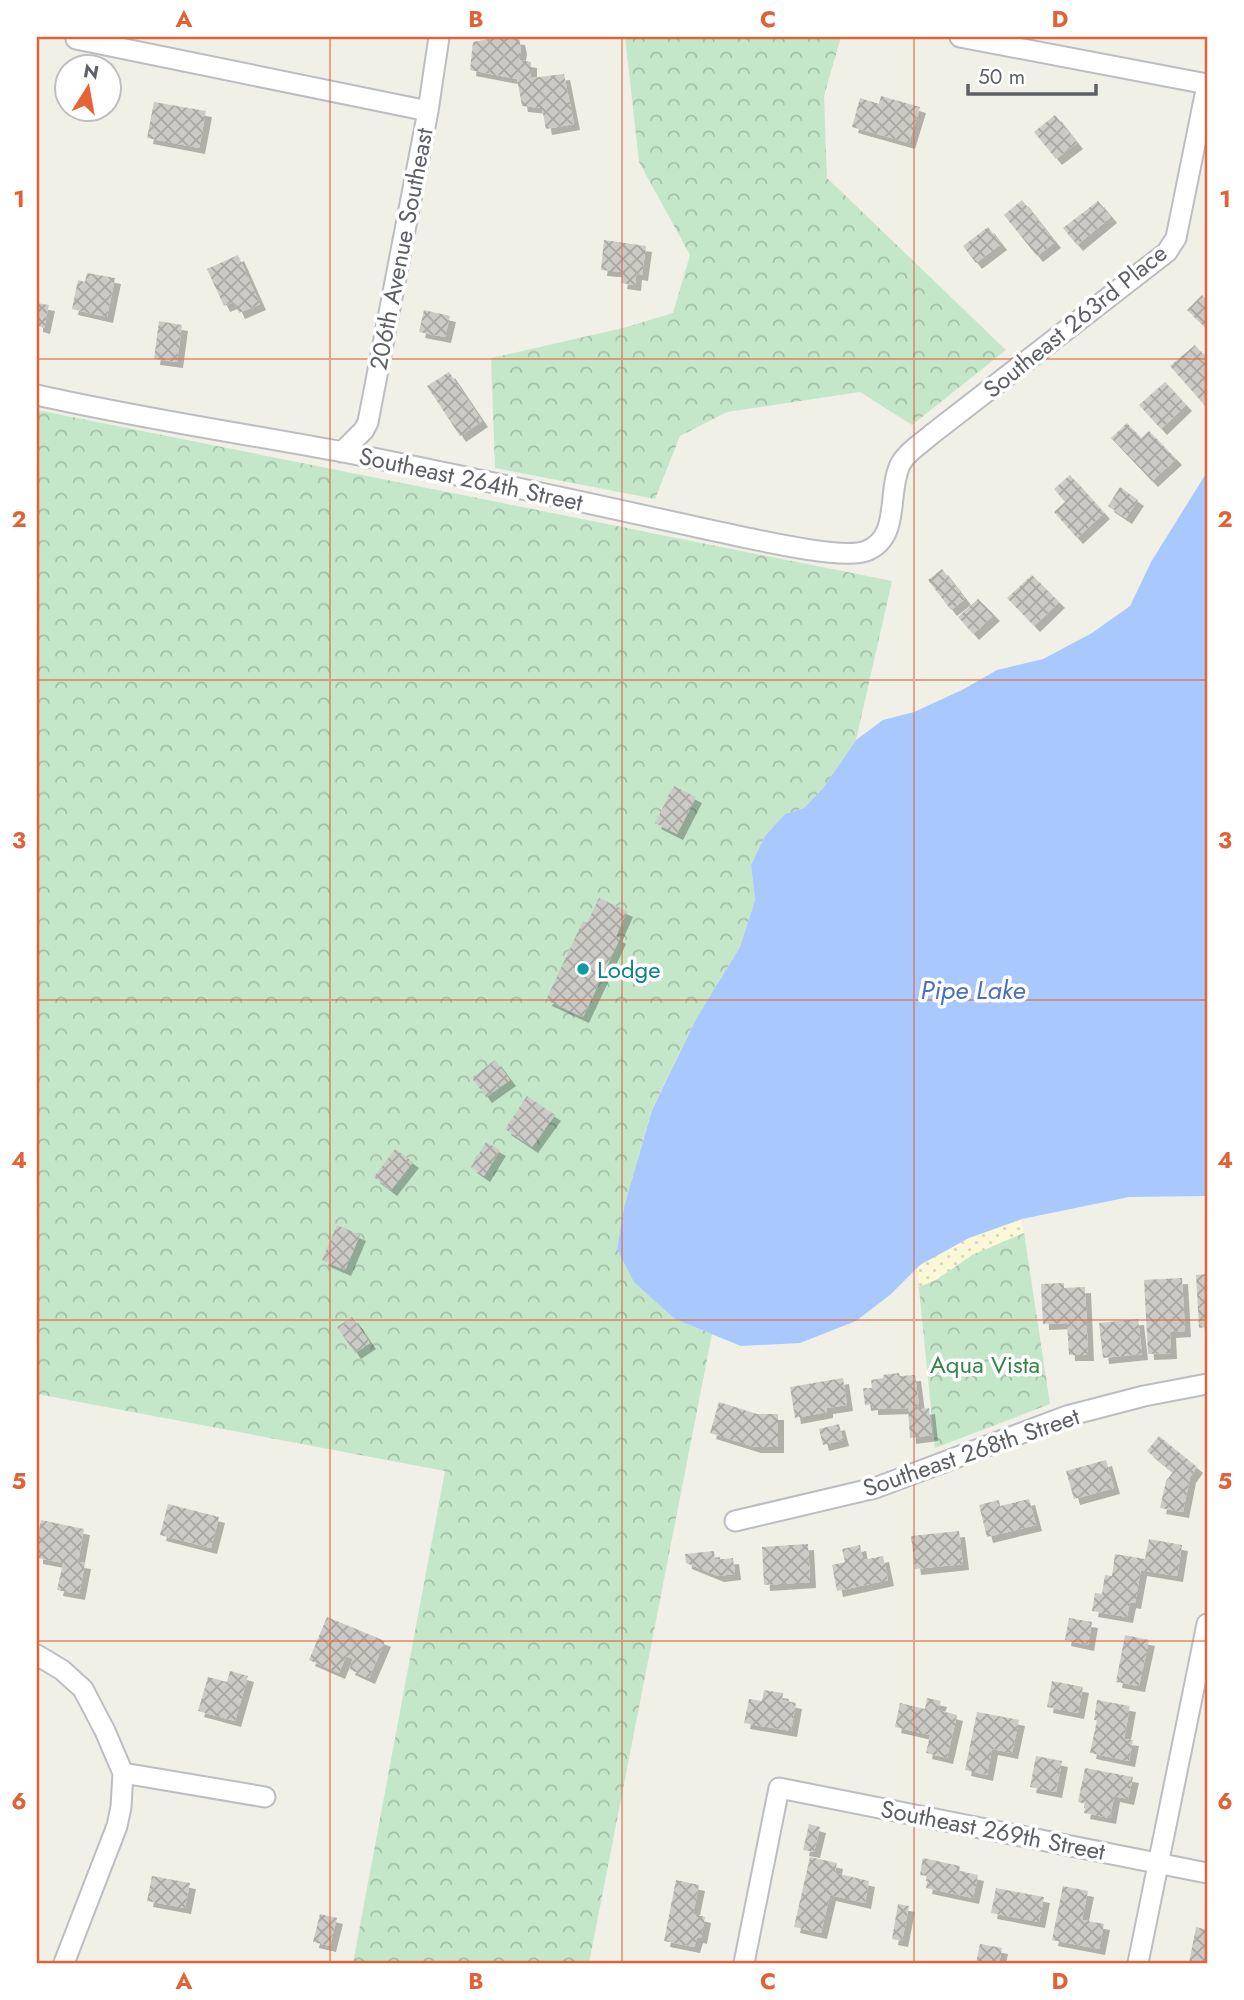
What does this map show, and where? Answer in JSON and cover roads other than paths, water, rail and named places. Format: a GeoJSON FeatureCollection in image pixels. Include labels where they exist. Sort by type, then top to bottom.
{"type":"FeatureCollection","features":[{"type":"Feature","properties":{"kind":"street","name":"206th Avenue Southeast"},"geometry":{"type":"LineString","coordinates":[[342,452],[364,430],[368,422],[428,111],[439,37]]}},
{"type":"Feature","properties":{"kind":"street"},"geometry":{"type":"LineString","coordinates":[[960,37],[980,38],[1207,85]]}},
{"type":"Feature","properties":{"kind":"street"},"geometry":{"type":"LineString","coordinates":[[76,39],[428,111]]}},
{"type":"Feature","properties":{"kind":"street","name":"Southeast 263rd Place"},"geometry":{"type":"LineString","coordinates":[[890,523],[897,473],[905,457],[1167,252],[1176,238],[1207,85]]}},
{"type":"Feature","properties":{"kind":"street","name":"Southeast 264th Street"},"geometry":{"type":"LineString","coordinates":[[37,395],[342,452],[754,539],[842,554],[859,554],[876,546],[883,540],[890,523]]}},
{"type":"Feature","properties":{"kind":"street","name":"Southeast 268th Street"},"geometry":{"type":"LineString","coordinates":[[735,1521],[875,1488],[1067,1416],[1143,1396],[1207,1384]]}},
{"type":"Feature","properties":{"kind":"street"},"geometry":{"type":"LineString","coordinates":[[1138,1963],[1207,1624]]}},
{"type":"Feature","properties":{"kind":"street"},"geometry":{"type":"LineString","coordinates":[[37,1655],[62,1670],[83,1689],[123,1773],[117,1826],[64,1963]]}},
{"type":"Feature","properties":{"kind":"street"},"geometry":{"type":"LineString","coordinates":[[123,1773],[265,1797]]}},
{"type":"Feature","properties":{"kind":"street","name":"Southeast 269th Street"},"geometry":{"type":"LineString","coordinates":[[744,1963],[779,1788],[1207,1873]]}},
{"type":"Feature","properties":{"kind":"water","name":"Pipe Lake"},"geometry":{"type":"Polygon","coordinates":[[[1207,472],[1207,1196],[1129,1197],[1022,1219],[969,1238],[920,1265],[890,1295],[856,1321],[800,1343],[741,1346],[675,1319],[634,1282],[617,1249],[624,1207],[652,1110],[697,1017],[740,947],[755,900],[751,865],[765,836],[785,814],[804,808],[823,788],[856,740],[883,720],[914,712],[997,670],[1043,659],[1092,633],[1130,606],[1151,562],[1207,472]]]}},
{"type":"Feature","properties":{"kind":"place","name":"Lodge"},"geometry":{"type":"Point","coordinates":[583,969]}},
{"type":"Feature","properties":{"kind":"park label","name":"Aqua Vista"},"geometry":{"type":"Point","coordinates":[985,1364]}}]}
